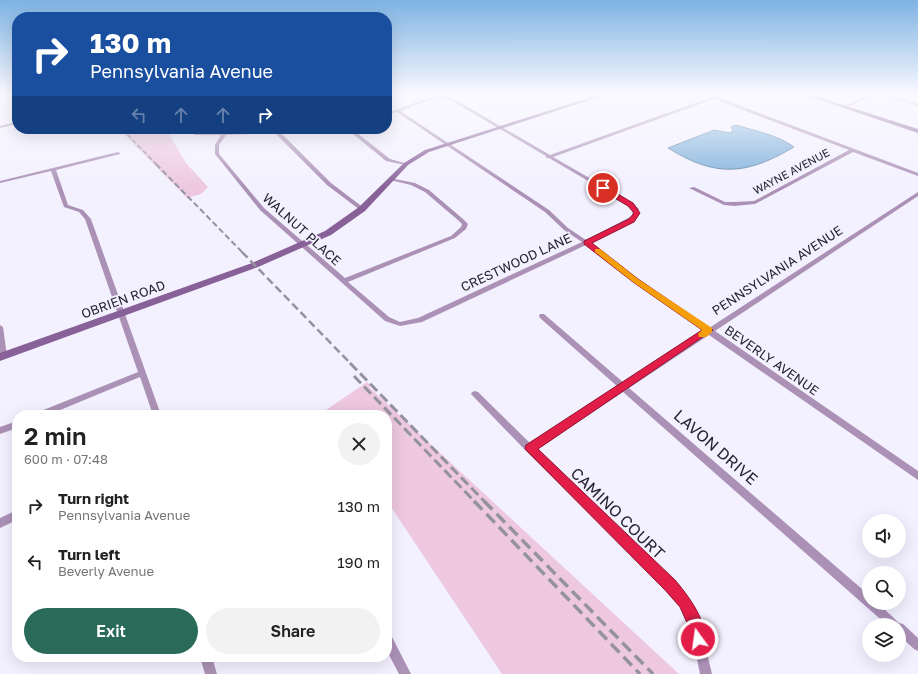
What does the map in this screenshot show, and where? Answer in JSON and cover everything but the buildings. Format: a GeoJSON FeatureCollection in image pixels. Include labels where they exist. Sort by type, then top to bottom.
{"type":"FeatureCollection","features":[{"type":"Feature","properties":{"kind":"street","name":"BEVERLY AVENUE"},"geometry":{"type":"LineString","coordinates":[[421,125],[547,211],[566,229],[587,242],[636,280],[918,476]]}},
{"type":"Feature","properties":{"kind":"street"},"geometry":{"type":"LineString","coordinates":[[496,125],[548,157],[635,125]]}},
{"type":"Feature","properties":{"kind":"street","name":"OBRIEN ROAD"},"geometry":{"type":"LineString","coordinates":[[1,357],[255,265],[302,245],[340,226],[362,209],[406,164],[420,154],[504,125]]}},
{"type":"Feature","properties":{"kind":"street"},"geometry":{"type":"LineString","coordinates":[[788,125],[918,175]]}},
{"type":"Feature","properties":{"kind":"street"},"geometry":{"type":"LineString","coordinates":[[902,125],[918,131]]}},
{"type":"Feature","properties":{"kind":"street"},"geometry":{"type":"LineString","coordinates":[[195,134],[224,134]]}},
{"type":"Feature","properties":{"kind":"street","name":"WALNUT PLACE"},"geometry":{"type":"LineString","coordinates":[[224,134],[217,145],[217,154],[252,199],[387,319],[400,324]]}},
{"type":"Feature","properties":{"kind":"street"},"geometry":{"type":"LineString","coordinates":[[279,134],[329,184],[362,209]]}},
{"type":"Feature","properties":{"kind":"street"},"geometry":{"type":"LineString","coordinates":[[355,134],[388,160],[406,164]]}},
{"type":"Feature","properties":{"kind":"street","name":"WAYNE AVENUE"},"geometry":{"type":"LineString","coordinates":[[692,188],[724,203],[734,204],[755,202],[853,150]]}},
{"type":"Feature","properties":{"kind":"street"},"geometry":{"type":"LineString","coordinates":[[0,182],[118,153]]}},
{"type":"Feature","properties":{"kind":"street","name":"CRESTWOOD LANE"},"geometry":{"type":"LineString","coordinates":[[400,324],[420,320],[632,221],[637,213],[631,204],[548,157]]}},
{"type":"Feature","properties":{"kind":"street"},"geometry":{"type":"LineString","coordinates":[[53,169],[66,206],[81,211],[88,219],[155,410]]}},
{"type":"Feature","properties":{"kind":"street"},"geometry":{"type":"LineString","coordinates":[[344,281],[453,237],[464,228],[465,224],[427,190],[413,184],[392,179]]}},
{"type":"Feature","properties":{"kind":"street","name":"PENNSYLVANIA AVENUE"},"geometry":{"type":"LineString","coordinates":[[530,449],[918,194]]}},
{"type":"Feature","properties":{"kind":"street","name":"LAVON DRIVE"},"geometry":{"type":"LineString","coordinates":[[542,316],[862,597]]}},
{"type":"Feature","properties":{"kind":"street"},"geometry":{"type":"LineString","coordinates":[[0,327],[1,357]]}},
{"type":"Feature","properties":{"kind":"street"},"geometry":{"type":"LineString","coordinates":[[51,410],[142,373]]}},
{"type":"Feature","properties":{"kind":"street","name":"CAMINO COURT"},"geometry":{"type":"LineString","coordinates":[[475,394],[670,585],[685,602],[695,624],[706,674]]}},
{"type":"Feature","properties":{"kind":"street"},"geometry":{"type":"LineString","coordinates":[[0,431],[12,426]]}},
{"type":"Feature","properties":{"kind":"street"},"geometry":{"type":"LineString","coordinates":[[0,523],[12,517]]}},
{"type":"Feature","properties":{"kind":"street","name":"LAVON DRIVE"},"geometry":{"type":"LineString","coordinates":[[877,610],[887,618]]}},
{"type":"Feature","properties":{"kind":"street"},"geometry":{"type":"LineString","coordinates":[[906,634],[918,645]]}},
{"type":"Feature","properties":{"kind":"street"},"geometry":{"type":"LineString","coordinates":[[392,649],[405,674]]}},
{"type":"Feature","properties":{"kind":"street"},"geometry":{"type":"LineString","coordinates":[[207,662],[211,674]]}},
{"type":"Feature","properties":{"kind":"shaded area"},"geometry":{"type":"Polygon","coordinates":[[[124,134],[169,134],[186,163],[208,187],[201,194],[187,198],[124,134]]]}},
{"type":"Feature","properties":{"kind":"shaded area"},"geometry":{"type":"Polygon","coordinates":[[[367,382],[371,385],[369,387],[679,674],[502,674],[392,509],[392,410],[326,410],[367,382]]]}},
{"type":"Feature","properties":{"kind":"water"},"geometry":{"type":"Polygon","coordinates":[[[738,125],[774,136],[794,147],[761,163],[746,168],[731,169],[717,168],[701,164],[685,158],[668,148],[714,130],[730,133],[733,130],[731,127],[738,125]]]}},
{"type":"Feature","properties":{"kind":"railway"},"geometry":{"type":"LineString","coordinates":[[127,134],[157,165]]}},
{"type":"Feature","properties":{"kind":"railway"},"geometry":{"type":"LineString","coordinates":[[156,164],[243,253]]}},
{"type":"Feature","properties":{"kind":"railway"},"geometry":{"type":"LineString","coordinates":[[242,252],[351,364]]}},
{"type":"Feature","properties":{"kind":"railway"},"geometry":{"type":"LineString","coordinates":[[350,363],[485,502]]}},
{"type":"Feature","properties":{"kind":"railway"},"geometry":{"type":"LineString","coordinates":[[354,376],[387,410]]}},
{"type":"Feature","properties":{"kind":"railway"},"geometry":{"type":"LineString","coordinates":[[392,416],[475,502]]}},
{"type":"Feature","properties":{"kind":"railway"},"geometry":{"type":"LineString","coordinates":[[474,501],[640,674]]}},
{"type":"Feature","properties":{"kind":"railway"},"geometry":{"type":"LineString","coordinates":[[484,501],[653,674]]}},
{"type":"Feature","properties":{"kind":"slow traffic"},"geometry":{"type":"LineString","coordinates":[[597,250],[636,280],[709,330],[702,334]]}},
{"type":"Feature","properties":{"kind":"route"},"geometry":{"type":"LineString","coordinates":[[603,188],[631,204],[636,209],[637,213],[632,221],[587,242],[636,280],[709,330],[530,449],[670,585],[685,602],[695,624],[698,639]]}}]}
